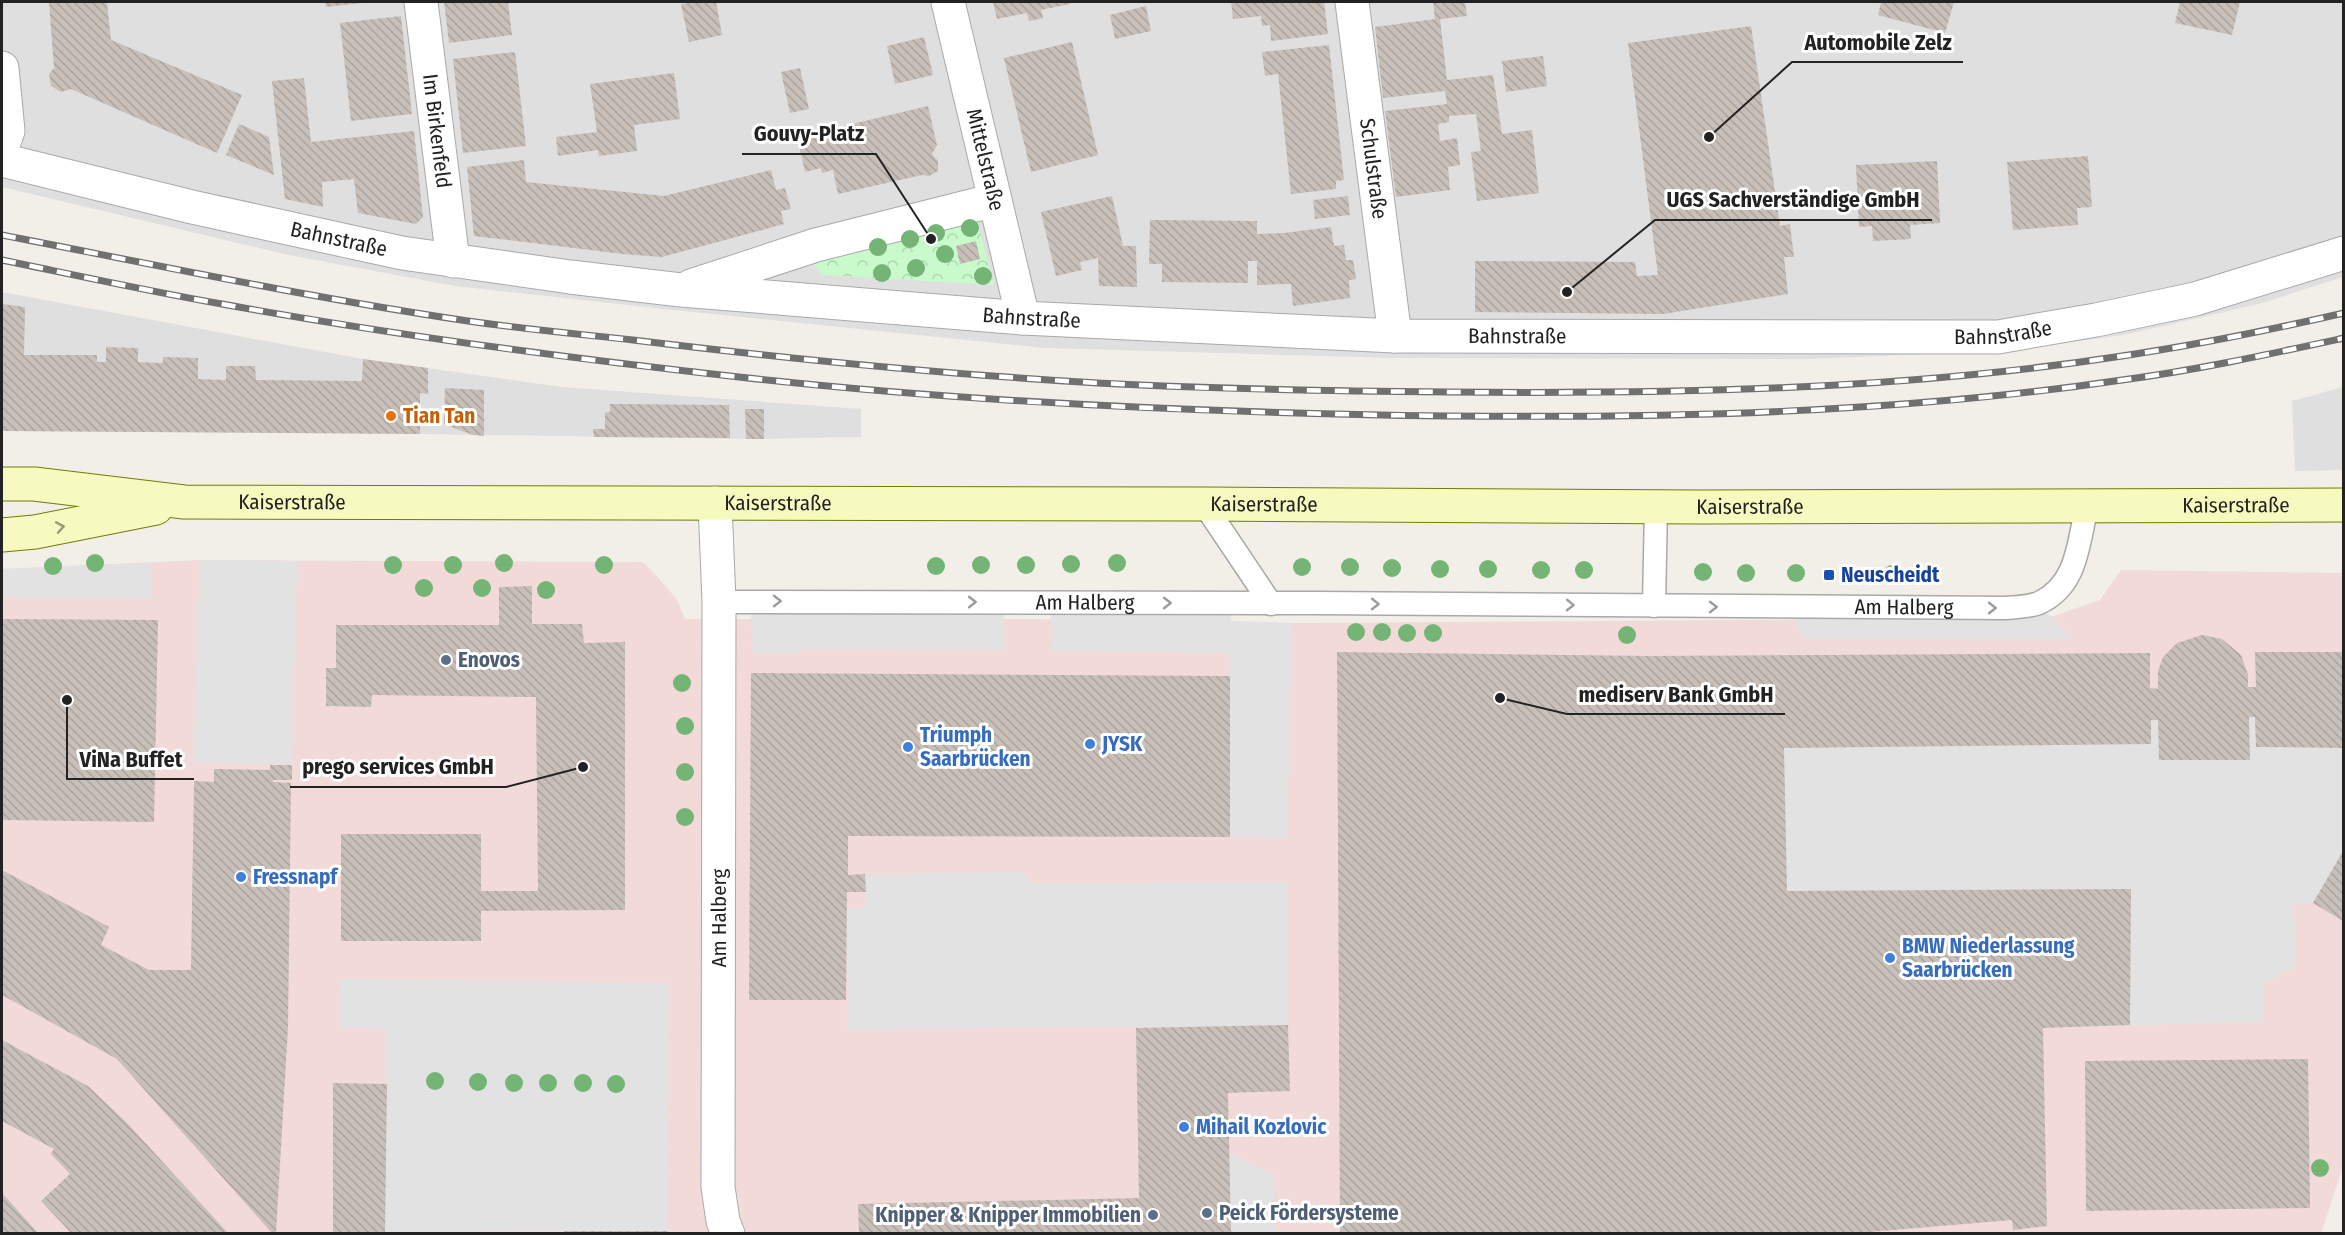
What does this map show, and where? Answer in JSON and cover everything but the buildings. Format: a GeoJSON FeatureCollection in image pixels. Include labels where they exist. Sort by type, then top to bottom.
{"type":"FeatureCollection","features":[{"type":"Feature","properties":{"kind":"main road","name":"Kaiserstraße"},"geometry":{"type":"LineString","coordinates":[[2,484],[34,484],[184,502],[1656,507],[2343,505]]}},
{"type":"Feature","properties":{"kind":"main road","name":"Kaiserstraße"},"geometry":{"type":"LineString","coordinates":[[2,535],[75,525],[184,502]]}},
{"type":"Feature","properties":{"kind":"street","name":"Im Birkenfeld"},"geometry":{"type":"LineString","coordinates":[[422,2],[453,261]]}},
{"type":"Feature","properties":{"kind":"street","name":"Mittelstraße"},"geometry":{"type":"LineString","coordinates":[[948,2],[1023,318]]}},
{"type":"Feature","properties":{"kind":"street","name":"Schulstraße"},"geometry":{"type":"LineString","coordinates":[[1352,2],[1395,336]]}},
{"type":"Feature","properties":{"kind":"street"},"geometry":{"type":"LineString","coordinates":[[2,68],[8,131],[2,148]]}},
{"type":"Feature","properties":{"kind":"street","name":"Bahnstraße"},"geometry":{"type":"LineString","coordinates":[[2,160],[192,207],[402,253],[570,277],[681,290],[1023,318],[1395,336],[1998,337],[2096,320],[2195,298],[2343,254]]}},
{"type":"Feature","properties":{"kind":"street","name":"Bahnstraße"},"geometry":{"type":"LineString","coordinates":[[681,290],[816,244],[995,200]]}},
{"type":"Feature","properties":{"kind":"street","name":"Am Halberg"},"geometry":{"type":"LineString","coordinates":[[715,503],[719,602],[718,1187],[723,1221],[728,1233]]}},
{"type":"Feature","properties":{"kind":"lane"},"geometry":{"type":"LineString","coordinates":[[1204,504],[1271,604]]}},
{"type":"Feature","properties":{"kind":"lane","name":"Am Halberg"},"geometry":{"type":"LineString","coordinates":[[719,602],[2006,608],[2037,604],[2061,590],[2071,573],[2087,506]]}},
{"type":"Feature","properties":{"kind":"lane"},"geometry":{"type":"LineString","coordinates":[[1654,606],[1656,507]]}},
{"type":"Feature","properties":{"kind":"shaded area"},"geometry":{"type":"Polygon","coordinates":[[[2,2],[2343,2],[2343,277],[2259,304],[2124,335],[2001,351],[1809,359],[1395,358],[1045,348],[455,286],[289,255],[2,187],[2,2]]]}},
{"type":"Feature","properties":{"kind":"shaded area"},"geometry":{"type":"Polygon","coordinates":[[[2,292],[363,359],[562,387],[861,409],[861,437],[755,439],[2,431],[2,292]]]}},
{"type":"Feature","properties":{"kind":"shaded area"},"geometry":{"type":"Polygon","coordinates":[[[2343,387],[2343,470],[2295,471],[2292,401],[2343,387]]]}},
{"type":"Feature","properties":{"kind":"shaded area"},"geometry":{"type":"Polygon","coordinates":[[[200,560],[643,562],[677,600],[685,619],[1027,619],[1292,623],[2048,618],[2100,600],[2121,570],[2343,573],[2343,1166],[2321,1234],[2,1233],[2,569],[200,560]]]}},
{"type":"Feature","properties":{"kind":"shaded area"},"geometry":{"type":"Polygon","coordinates":[[[200,560],[297,561],[292,765],[193,762],[200,560]]]}},
{"type":"Feature","properties":{"kind":"shaded area"},"geometry":{"type":"Polygon","coordinates":[[[151,563],[152,598],[2,598],[2,569],[151,563]]]}},
{"type":"Feature","properties":{"kind":"shaded area"},"geometry":{"type":"Polygon","coordinates":[[[751,601],[1004,602],[1005,650],[801,649],[800,653],[752,653],[751,601]]]}},
{"type":"Feature","properties":{"kind":"shaded area"},"geometry":{"type":"Polygon","coordinates":[[[1051,602],[1230,603],[1231,621],[1292,623],[1287,838],[1230,837],[1230,653],[1052,651],[1051,602]]]}},
{"type":"Feature","properties":{"kind":"shaded area"},"geometry":{"type":"Polygon","coordinates":[[[2037,604],[2074,639],[1803,639],[1788,607],[2037,604]]]}},
{"type":"Feature","properties":{"kind":"shaded area"},"geometry":{"type":"Polygon","coordinates":[[[2249,717],[2255,717],[2256,747],[2343,748],[2343,851],[2313,903],[2294,904],[2296,966],[2263,984],[2264,1022],[2130,1025],[2130,889],[1787,891],[1784,748],[2151,744],[2151,720],[2158,720],[2159,760],[2250,760],[2249,717]]]}},
{"type":"Feature","properties":{"kind":"shaded area"},"geometry":{"type":"Polygon","coordinates":[[[1022,872],[1032,883],[1287,882],[1288,1025],[847,1030],[847,908],[865,907],[865,874],[1022,872]]]}},
{"type":"Feature","properties":{"kind":"shaded area"},"geometry":{"type":"Polygon","coordinates":[[[340,979],[669,983],[668,1231],[385,1232],[386,1029],[339,1028],[340,979]]]}},
{"type":"Feature","properties":{"kind":"shaded area"},"geometry":{"type":"Polygon","coordinates":[[[1229,1153],[1274,1175],[1276,1233],[1231,1233],[1229,1153]]]}},
{"type":"Feature","properties":{"kind":"green space"},"geometry":{"type":"Polygon","coordinates":[[[967,220],[978,224],[994,285],[822,275],[814,265],[819,254],[967,220]]]}},
{"type":"Feature","properties":{"kind":"railway"},"geometry":{"type":"LineString","coordinates":[[2,235],[293,292],[468,321],[913,370],[1081,382],[1219,388],[1402,392],[1617,392],[1786,388],[1871,383],[2039,367],[2122,356],[2233,337],[2344,313]]}},
{"type":"Feature","properties":{"kind":"railway"},"geometry":{"type":"LineString","coordinates":[[2,260],[167,294],[286,315],[415,336],[609,362],[916,394],[1093,405],[1270,412],[1448,416],[1617,416],[1870,406],[1954,400],[2150,376],[2344,338]]}},
{"type":"Feature","properties":{"kind":"place","name":"Automobile Zelz"},"geometry":{"type":"Point","coordinates":[1709,137]}},
{"type":"Feature","properties":{"kind":"place","name":"Gouvy-Platz"},"geometry":{"type":"Point","coordinates":[931,239]}},
{"type":"Feature","properties":{"kind":"place","name":"UGS Sachverständige GmbH"},"geometry":{"type":"Point","coordinates":[1567,292]}},
{"type":"Feature","properties":{"kind":"place","name":"Tian Tan"},"geometry":{"type":"Point","coordinates":[391,416]}},
{"type":"Feature","properties":{"kind":"place","name":"Neuscheidt"},"geometry":{"type":"Point","coordinates":[1829,575]}},
{"type":"Feature","properties":{"kind":"place","name":"Enovos"},"geometry":{"type":"Point","coordinates":[446,660]}},
{"type":"Feature","properties":{"kind":"place","name":"mediserv Bank GmbH"},"geometry":{"type":"Point","coordinates":[1500,698]}},
{"type":"Feature","properties":{"kind":"place","name":"ViNa Buffet"},"geometry":{"type":"Point","coordinates":[67,700]}},
{"type":"Feature","properties":{"kind":"place","name":"JYSK"},"geometry":{"type":"Point","coordinates":[1090,744]}},
{"type":"Feature","properties":{"kind":"place","name":"Triumph Saarbrücken"},"geometry":{"type":"Point","coordinates":[908,747]}},
{"type":"Feature","properties":{"kind":"place","name":"prego services GmbH"},"geometry":{"type":"Point","coordinates":[583,767]}},
{"type":"Feature","properties":{"kind":"place","name":"Fressnapf"},"geometry":{"type":"Point","coordinates":[241,877]}},
{"type":"Feature","properties":{"kind":"place","name":"BMW Niederlassung Saarbrücken"},"geometry":{"type":"Point","coordinates":[1890,958]}},
{"type":"Feature","properties":{"kind":"place","name":"Mihail Kozlovic"},"geometry":{"type":"Point","coordinates":[1184,1127]}},
{"type":"Feature","properties":{"kind":"place","name":"Peick Fördersysteme"},"geometry":{"type":"Point","coordinates":[1207,1213]}},
{"type":"Feature","properties":{"kind":"place","name":"Knipper & Knipper Immobilien"},"geometry":{"type":"Point","coordinates":[1153,1215]}}]}
